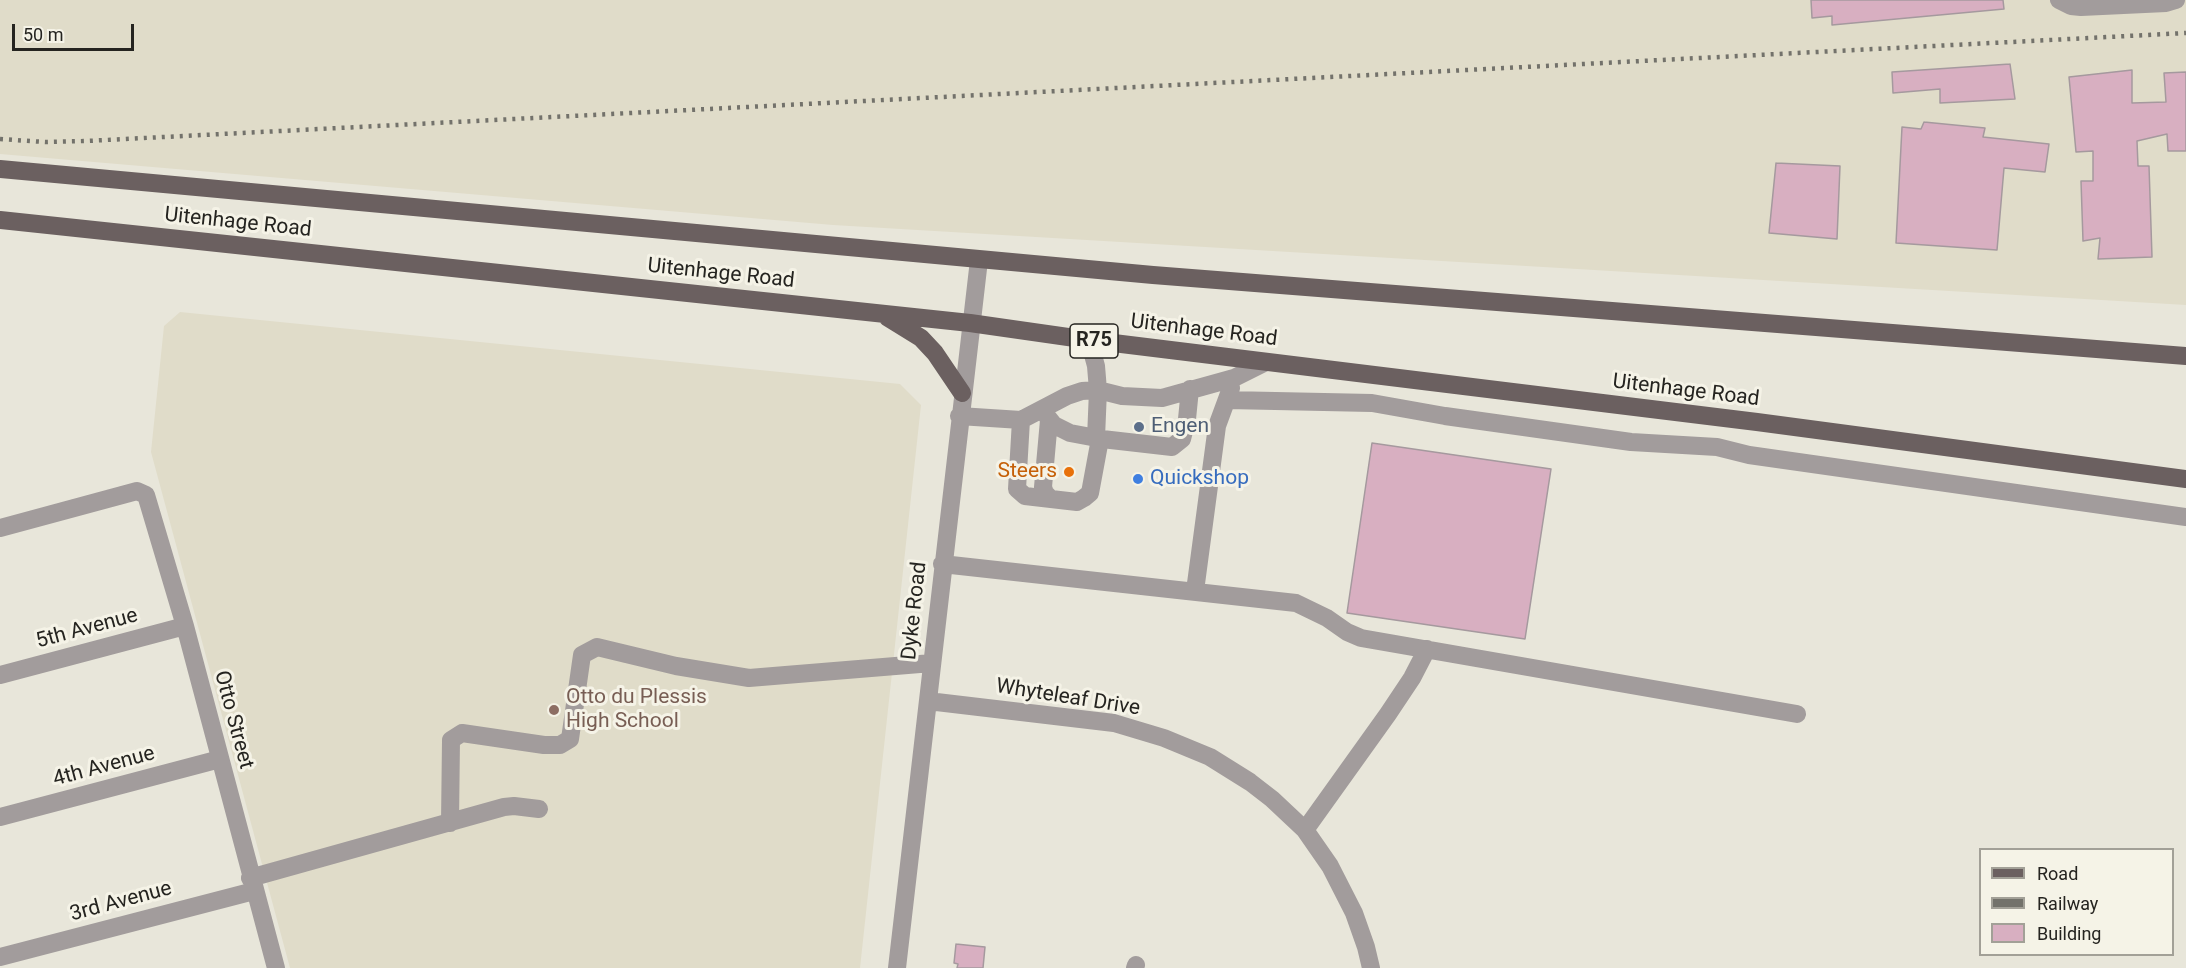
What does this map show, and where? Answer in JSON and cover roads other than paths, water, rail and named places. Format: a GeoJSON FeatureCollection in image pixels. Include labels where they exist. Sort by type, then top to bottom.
{"type":"FeatureCollection","features":[{"type":"Feature","properties":{"kind":"main road","name":"Uitenhage Road"},"geometry":{"type":"LineString","coordinates":[[0,169],[978,260],[1696,316],[2100,351],[2186,356]]}},
{"type":"Feature","properties":{"kind":"main road","name":"Uitenhage Road"},"geometry":{"type":"LineString","coordinates":[[0,220],[970,323],[1089,340],[1734,419],[2186,479]]}},
{"type":"Feature","properties":{"kind":"main road"},"geometry":{"type":"LineString","coordinates":[[882,314],[921,338],[935,353],[962,393]]}},
{"type":"Feature","properties":{"kind":"street"},"geometry":{"type":"LineString","coordinates":[[2059,0],[2071,6],[2081,7],[2166,3],[2176,0]]}},
{"type":"Feature","properties":{"kind":"street","name":"Dyke Road"},"geometry":{"type":"LineString","coordinates":[[897,968],[978,260]]}},
{"type":"Feature","properties":{"kind":"street"},"geometry":{"type":"LineString","coordinates":[[1021,420],[1017,489],[1025,496],[1077,502],[1090,493],[1098,439],[1098,390],[1096,366],[1089,340]]}},
{"type":"Feature","properties":{"kind":"street"},"geometry":{"type":"LineString","coordinates":[[959,416],[1021,420],[1045,415],[1067,396],[1082,391],[1098,390],[1122,396],[1162,398],[1234,378],[1266,362]]}},
{"type":"Feature","properties":{"kind":"street"},"geometry":{"type":"LineString","coordinates":[[1195,591],[1217,426],[1234,378]]}},
{"type":"Feature","properties":{"kind":"street"},"geometry":{"type":"LineString","coordinates":[[1045,415],[1070,433],[1098,439],[1172,447],[1182,439],[1190,389]]}},
{"type":"Feature","properties":{"kind":"street"},"geometry":{"type":"LineString","coordinates":[[1227,400],[1372,403],[1445,416],[1631,442],[1717,447],[1749,455],[2186,517]]}},
{"type":"Feature","properties":{"kind":"street"},"geometry":{"type":"LineString","coordinates":[[1045,415],[1043,487],[1051,499]]}},
{"type":"Feature","properties":{"kind":"street","name":"Otto Street"},"geometry":{"type":"LineString","coordinates":[[0,528],[137,491],[144,493],[148,499],[185,626],[276,968]]}},
{"type":"Feature","properties":{"kind":"street"},"geometry":{"type":"LineString","coordinates":[[942,564],[1296,603],[1361,638],[1797,714]]}},
{"type":"Feature","properties":{"kind":"street","name":"5th Avenue"},"geometry":{"type":"LineString","coordinates":[[0,675],[185,626]]}},
{"type":"Feature","properties":{"kind":"street"},"geometry":{"type":"LineString","coordinates":[[450,823],[451,740],[462,733],[544,746],[560,745],[570,739],[582,655],[597,647],[676,666],[749,678],[932,663]]}},
{"type":"Feature","properties":{"kind":"street"},"geometry":{"type":"LineString","coordinates":[[1305,830],[1400,696],[1427,649]]}},
{"type":"Feature","properties":{"kind":"street","name":"Whyteleaf Drive"},"geometry":{"type":"LineString","coordinates":[[928,701],[1114,723],[1164,738],[1210,757],[1250,782],[1305,830],[1330,867],[1354,913],[1371,968]]}},
{"type":"Feature","properties":{"kind":"street","name":"4th Avenue"},"geometry":{"type":"LineString","coordinates":[[0,818],[220,759]]}},
{"type":"Feature","properties":{"kind":"street","name":"3rd Avenue"},"geometry":{"type":"LineString","coordinates":[[0,957],[252,884],[504,807],[539,809]]}},
{"type":"Feature","properties":{"kind":"railway"},"geometry":{"type":"LineString","coordinates":[[0,139],[45,142],[86,141],[2186,33]]}},
{"type":"Feature","properties":{"kind":"place","name":"Engen"},"geometry":{"type":"Point","coordinates":[1139,427]}},
{"type":"Feature","properties":{"kind":"place","name":"Steers"},"geometry":{"type":"Point","coordinates":[1069,472]}},
{"type":"Feature","properties":{"kind":"place","name":"Quickshop"},"geometry":{"type":"Point","coordinates":[1138,479]}},
{"type":"Feature","properties":{"kind":"place","name":"Otto du Plessis High School"},"geometry":{"type":"Point","coordinates":[554,710]}}]}
